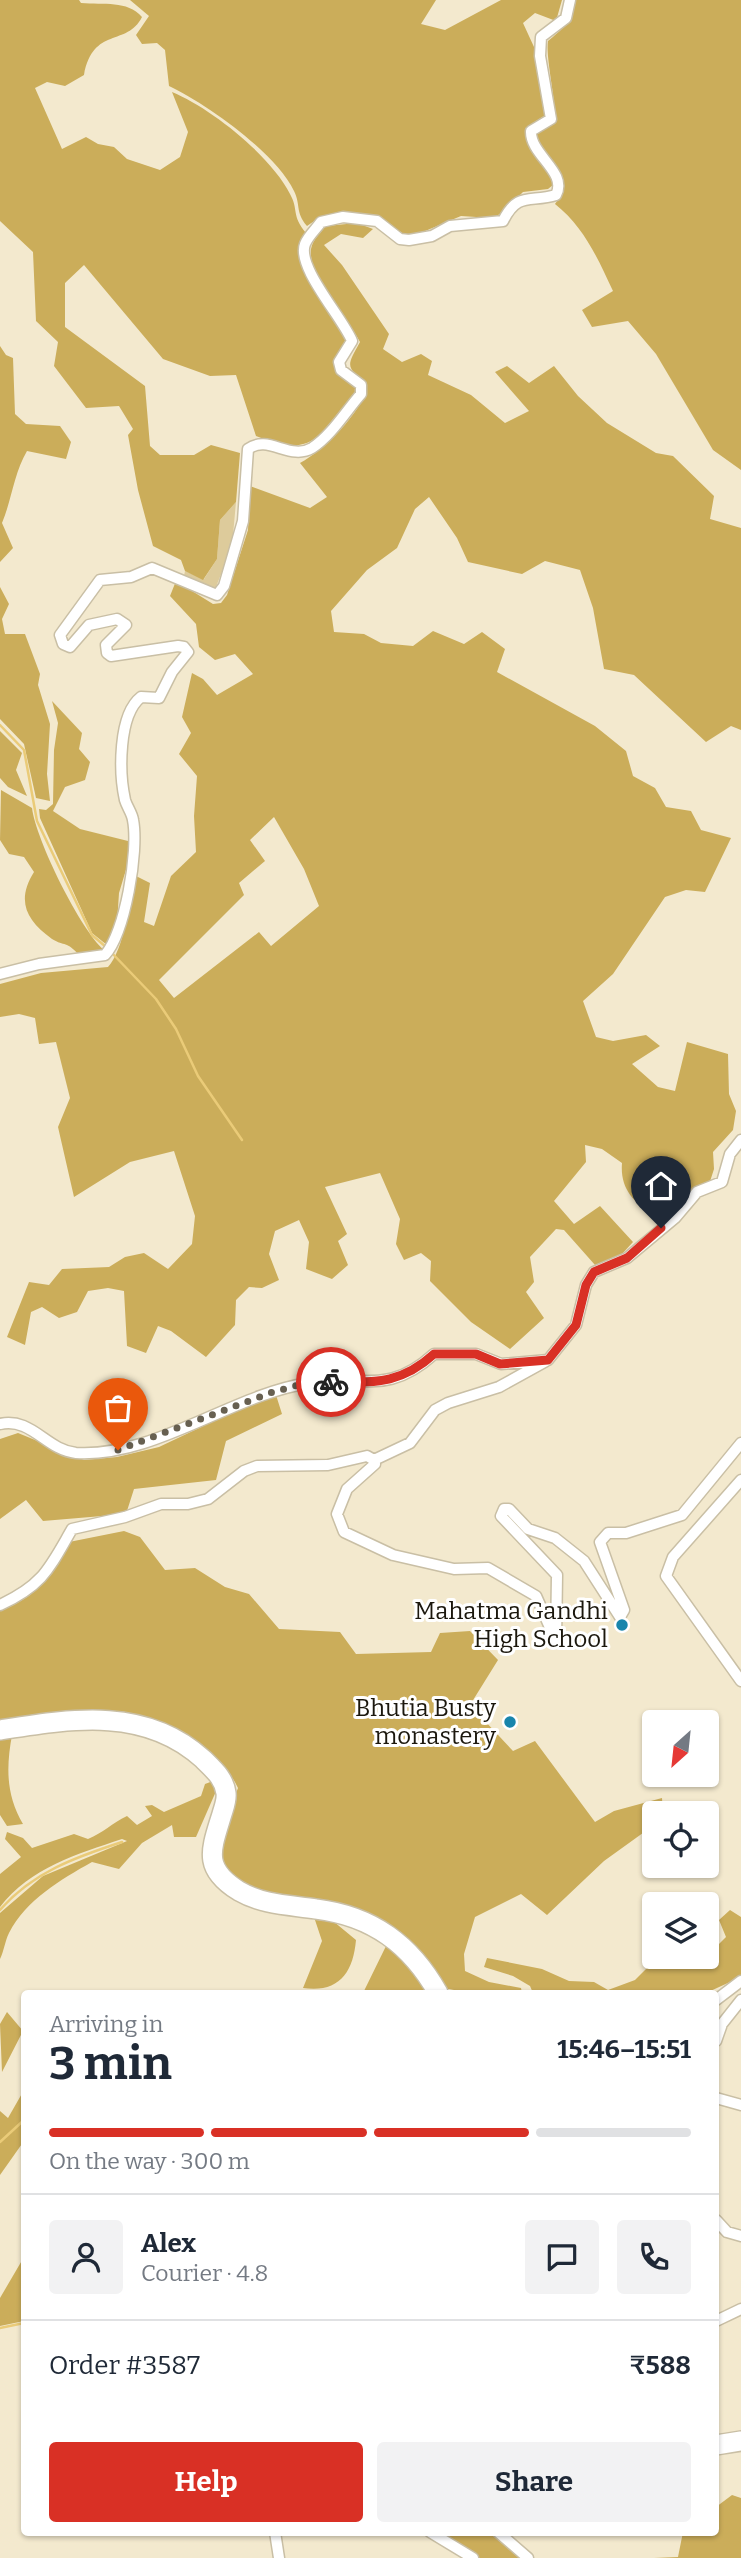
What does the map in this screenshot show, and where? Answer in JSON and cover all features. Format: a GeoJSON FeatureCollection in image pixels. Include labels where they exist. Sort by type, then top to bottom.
{"type":"FeatureCollection","features":[{"type":"Feature","properties":{"kind":"highway"},"geometry":{"type":"LineString","coordinates":[[0,1730],[96,1719],[138,1723],[195,1753],[221,1776],[227,1796],[210,1854],[214,1868],[223,1878],[256,1900],[320,1909],[365,1923],[396,1939],[421,1964],[436,1990]]}},
{"type":"Feature","properties":{"kind":"highway"},"geometry":{"type":"LineString","coordinates":[[719,2445],[741,2441]]}},
{"type":"Feature","properties":{"kind":"street"},"geometry":{"type":"LineString","coordinates":[[0,974],[39,964],[105,955],[115,944],[133,867],[133,819],[125,801],[121,756],[129,713],[142,697],[163,696],[172,672],[188,652],[184,647],[178,646],[160,650],[138,649],[111,656],[107,653],[106,645],[126,625],[117,619],[89,625],[70,647],[60,640],[63,630],[100,580],[131,578],[152,568],[217,595],[224,586],[243,521],[244,468],[248,449],[255,444],[264,443],[290,452],[313,448],[361,394],[361,385],[346,375],[339,362],[352,341],[345,323],[307,267],[303,253],[305,244],[321,222],[343,217],[368,219],[377,221],[400,239],[410,240],[432,236],[450,226],[503,221],[509,209],[520,200],[556,195],[559,188],[557,176],[534,149],[531,131],[551,119],[540,56],[541,37],[566,18],[570,0]]}},
{"type":"Feature","properties":{"kind":"street"},"geometry":{"type":"LineString","coordinates":[[374,1460],[410,1443],[435,1410],[454,1400],[522,1377],[548,1360],[576,1325],[586,1285],[594,1272],[627,1258],[675,1218],[697,1192],[722,1182],[730,1154],[741,1140]]}},
{"type":"Feature","properties":{"kind":"street"},"geometry":{"type":"LineString","coordinates":[[0,1424],[22,1424],[60,1449],[75,1453],[118,1450],[253,1399],[310,1382],[381,1383],[425,1363],[434,1354],[476,1354],[500,1364],[548,1360]]}},
{"type":"Feature","properties":{"kind":"street"},"geometry":{"type":"LineString","coordinates":[[374,1460],[375,1464],[347,1489],[337,1514],[344,1532],[393,1555],[454,1569],[488,1568],[536,1595],[556,1641],[557,1575],[501,1516],[504,1508],[509,1509],[528,1529],[555,1538],[584,1562],[620,1617],[625,1610],[600,1542],[608,1533],[626,1533],[682,1515],[741,1444]]}},
{"type":"Feature","properties":{"kind":"street"},"geometry":{"type":"LineString","coordinates":[[0,1605],[30,1590],[48,1572],[72,1529],[125,1517],[161,1504],[188,1504],[208,1499],[244,1471],[257,1466],[328,1465],[367,1456],[374,1460]]}},
{"type":"Feature","properties":{"kind":"street"},"geometry":{"type":"LineString","coordinates":[[741,1480],[673,1557],[666,1576],[741,1681]]}},
{"type":"Feature","properties":{"kind":"street"},"geometry":{"type":"LineString","coordinates":[[719,1998],[741,1981]]}},
{"type":"Feature","properties":{"kind":"street"},"geometry":{"type":"LineString","coordinates":[[719,2032],[722,2024],[741,2000]]}},
{"type":"Feature","properties":{"kind":"street"},"geometry":{"type":"LineString","coordinates":[[719,2099],[741,2105]]}},
{"type":"Feature","properties":{"kind":"street"},"geometry":{"type":"LineString","coordinates":[[719,2223],[727,2232],[741,2236]]}},
{"type":"Feature","properties":{"kind":"street"},"geometry":{"type":"LineString","coordinates":[[719,2319],[741,2309]]}},
{"type":"Feature","properties":{"kind":"street"},"geometry":{"type":"LineString","coordinates":[[276,2536],[279,2558]]}},
{"type":"Feature","properties":{"kind":"street"},"geometry":{"type":"LineString","coordinates":[[437,2536],[473,2558]]}},
{"type":"Feature","properties":{"kind":"street"},"geometry":{"type":"LineString","coordinates":[[503,2536],[528,2558]]}},
{"type":"Feature","properties":{"kind":"shaded area"},"geometry":{"type":"Polygon","coordinates":[[[0,0],[79,0],[81,3],[122,6],[142,17],[128,32],[102,43],[95,49],[88,60],[84,75],[65,86],[47,82],[35,88],[62,149],[86,137],[98,144],[114,147],[127,159],[160,170],[180,157],[188,132],[172,92],[204,109],[255,149],[281,179],[293,200],[298,222],[306,233],[303,245],[349,342],[336,362],[356,385],[357,393],[316,438],[293,445],[277,443],[256,436],[236,375],[210,376],[163,359],[84,265],[65,283],[65,327],[145,386],[150,446],[160,455],[194,455],[211,445],[240,453],[236,502],[220,520],[217,559],[203,580],[185,571],[181,560],[153,546],[138,490],[128,435],[133,429],[119,406],[86,408],[54,366],[58,342],[36,321],[33,252],[0,221],[0,0]]]}},
{"type":"Feature","properties":{"kind":"shaded area"},"geometry":{"type":"Polygon","coordinates":[[[130,0],[436,0],[421,24],[445,30],[501,0],[562,0],[556,21],[535,13],[523,23],[534,47],[546,115],[529,130],[528,145],[553,177],[553,185],[548,189],[523,192],[502,213],[492,218],[461,216],[418,234],[404,234],[373,216],[320,217],[307,226],[301,217],[294,191],[272,161],[221,117],[169,86],[165,50],[157,43],[142,44],[136,35],[149,16],[130,0]]]}},
{"type":"Feature","properties":{"kind":"shaded area"},"geometry":{"type":"Polygon","coordinates":[[[574,0],[741,0],[741,470],[713,450],[656,354],[628,321],[592,327],[582,310],[613,291],[582,233],[555,204],[562,190],[561,179],[535,135],[553,121],[554,116],[548,41],[570,19],[574,0]]]}},
{"type":"Feature","properties":{"kind":"shaded area"},"geometry":{"type":"Polygon","coordinates":[[[357,223],[373,229],[363,238],[341,234],[324,245],[342,265],[389,334],[383,349],[402,362],[421,354],[432,361],[428,375],[471,395],[505,423],[529,411],[495,372],[507,366],[529,383],[554,366],[578,396],[607,423],[656,453],[673,456],[714,496],[710,519],[741,528],[741,730],[731,726],[706,742],[634,675],[604,669],[593,608],[580,570],[545,561],[522,574],[468,562],[457,538],[429,497],[415,509],[397,548],[367,570],[331,611],[334,632],[364,634],[381,643],[413,646],[433,631],[464,644],[482,632],[505,649],[497,672],[595,726],[626,751],[633,776],[655,788],[666,807],[691,811],[701,830],[731,838],[705,892],[686,890],[665,897],[613,974],[583,1001],[596,1037],[613,1041],[646,1035],[660,1046],[632,1064],[658,1087],[675,1091],[687,1042],[728,1054],[729,1094],[736,1111],[733,1130],[713,1152],[714,1169],[706,1194],[690,1192],[682,1197],[668,1187],[654,1213],[639,1204],[625,1187],[622,1163],[602,1149],[585,1145],[586,1162],[554,1201],[574,1224],[600,1206],[633,1242],[622,1254],[595,1265],[564,1230],[556,1229],[530,1257],[534,1282],[526,1292],[544,1318],[510,1349],[471,1322],[430,1281],[431,1261],[421,1253],[404,1260],[396,1244],[400,1219],[380,1173],[325,1187],[347,1234],[338,1241],[348,1265],[332,1279],[306,1269],[309,1242],[299,1220],[275,1231],[269,1254],[279,1280],[262,1288],[249,1287],[236,1300],[235,1325],[206,1357],[171,1331],[158,1326],[146,1353],[127,1346],[124,1291],[108,1288],[88,1291],[77,1312],[59,1318],[42,1307],[31,1312],[25,1345],[7,1337],[29,1282],[49,1285],[62,1269],[109,1267],[125,1257],[144,1253],[168,1269],[192,1244],[195,1216],[174,1151],[130,1162],[74,1197],[58,1127],[70,1098],[56,1042],[39,1044],[35,1018],[19,1014],[0,1017],[0,984],[41,973],[108,967],[114,959],[126,924],[136,876],[150,883],[144,922],[154,926],[171,876],[196,852],[194,816],[197,776],[179,754],[191,733],[182,717],[192,673],[203,679],[217,695],[253,674],[235,654],[215,660],[199,647],[196,624],[170,596],[176,581],[213,604],[221,603],[227,595],[248,530],[250,486],[310,508],[327,497],[300,463],[319,450],[350,419],[367,387],[350,366],[360,342],[322,284],[311,259],[313,242],[326,226],[357,223]],[[274,817],[250,840],[265,861],[239,883],[244,895],[159,980],[174,998],[259,932],[271,946],[319,906],[304,869],[274,817]]]}},
{"type":"Feature","properties":{"kind":"shaded area"},"geometry":{"type":"Polygon","coordinates":[[[0,346],[6,355],[13,358],[15,414],[26,424],[60,426],[71,442],[66,459],[27,451],[2,523],[13,548],[0,562],[0,346]]]}},
{"type":"Feature","properties":{"kind":"shaded area"},"geometry":{"type":"Polygon","coordinates":[[[236,502],[232,546],[214,592],[184,576],[185,571],[204,579],[217,559],[220,520],[236,502]]]}},
{"type":"Feature","properties":{"kind":"shaded area"},"geometry":{"type":"Polygon","coordinates":[[[0,587],[9,604],[2,619],[5,634],[25,634],[40,674],[38,685],[50,724],[47,774],[50,801],[36,798],[24,744],[0,719],[0,587]]]}},
{"type":"Feature","properties":{"kind":"shaded area"},"geometry":{"type":"Polygon","coordinates":[[[52,701],[82,733],[79,749],[90,762],[85,780],[65,787],[53,811],[80,829],[128,841],[128,863],[119,893],[117,923],[107,945],[92,933],[40,818],[39,809],[46,810],[53,804],[54,750],[58,723],[52,701]]]}},
{"type":"Feature","properties":{"kind":"shaded area"},"geometry":{"type":"Polygon","coordinates":[[[0,731],[22,753],[16,770],[27,796],[8,787],[0,778],[0,731]]]}},
{"type":"Feature","properties":{"kind":"shaded area"},"geometry":{"type":"Polygon","coordinates":[[[1,790],[32,808],[42,841],[60,883],[83,923],[104,950],[80,956],[43,932],[30,917],[25,901],[34,872],[24,857],[9,854],[0,840],[1,790]]]}},
{"type":"Feature","properties":{"kind":"shaded area"},"geometry":{"type":"Polygon","coordinates":[[[276,1395],[282,1414],[226,1441],[216,1480],[134,1489],[126,1514],[43,1521],[26,1500],[0,1519],[0,1439],[18,1433],[84,1460],[117,1457],[159,1447],[254,1402],[276,1395]]]}},
{"type":"Feature","properties":{"kind":"shaded area"},"geometry":{"type":"Polygon","coordinates":[[[124,1531],[140,1537],[165,1570],[195,1568],[225,1587],[249,1594],[279,1629],[340,1632],[356,1654],[431,1652],[440,1633],[470,1631],[498,1660],[470,1705],[513,1751],[535,1741],[595,1822],[614,1811],[642,1803],[642,1834],[604,1861],[547,1915],[521,1894],[475,1917],[464,1954],[465,1971],[489,1982],[521,1990],[443,1988],[415,1953],[397,1937],[271,1898],[247,1887],[230,1874],[221,1859],[220,1841],[238,1788],[216,1758],[193,1743],[144,1717],[116,1711],[66,1714],[0,1725],[0,1611],[34,1592],[56,1565],[69,1542],[124,1531]]]}},
{"type":"Feature","properties":{"kind":"shaded area"},"geometry":{"type":"Polygon","coordinates":[[[12,1735],[9,1759],[10,1792],[23,1824],[7,1826],[0,1815],[0,1736],[12,1735]]]}},
{"type":"Feature","properties":{"kind":"shaded area"},"geometry":{"type":"Polygon","coordinates":[[[213,1781],[217,1789],[196,1837],[174,1837],[172,1825],[142,1843],[119,1869],[92,1862],[68,1876],[34,1901],[16,1921],[0,1959],[0,1913],[43,1876],[127,1841],[122,1839],[55,1864],[25,1882],[0,1907],[0,1874],[21,1857],[5,1839],[7,1832],[23,1838],[32,1848],[74,1834],[88,1839],[127,1816],[137,1825],[152,1816],[145,1806],[152,1805],[164,1812],[201,1796],[205,1784],[213,1781]]]}},
{"type":"Feature","properties":{"kind":"shaded area"},"geometry":{"type":"Polygon","coordinates":[[[730,1910],[741,1917],[741,1977],[713,1990],[608,1990],[635,1980],[646,1969],[719,1969],[719,1944],[726,1937],[719,1920],[730,1910]]]}},
{"type":"Feature","properties":{"kind":"shaded area"},"geometry":{"type":"Polygon","coordinates":[[[315,1920],[333,1921],[356,1940],[354,1952],[342,1979],[326,1987],[303,1988],[322,1941],[315,1920]]]}},
{"type":"Feature","properties":{"kind":"shaded area"},"geometry":{"type":"Polygon","coordinates":[[[387,1944],[401,1955],[426,1990],[364,1990],[387,1944]]]}},
{"type":"Feature","properties":{"kind":"shaded area"},"geometry":{"type":"Polygon","coordinates":[[[487,1958],[542,1969],[569,1981],[594,1982],[608,1990],[532,1990],[530,1986],[513,1976],[484,1967],[487,1958]]]}},
{"type":"Feature","properties":{"kind":"shaded area"},"geometry":{"type":"Polygon","coordinates":[[[7,2012],[21,2029],[21,2035],[2,2072],[0,2024],[7,2012]]]}},
{"type":"Feature","properties":{"kind":"shaded area"},"geometry":{"type":"Polygon","coordinates":[[[21,2095],[21,2145],[0,2175],[0,2111],[8,2118],[21,2095]]]}},
{"type":"Feature","properties":{"kind":"shaded area"},"geometry":{"type":"Polygon","coordinates":[[[21,2262],[21,2322],[0,2326],[0,2298],[21,2262]]]}},
{"type":"Feature","properties":{"kind":"shaded area"},"geometry":{"type":"Polygon","coordinates":[[[732,2495],[741,2498],[741,2558],[654,2558],[678,2557],[682,2536],[719,2536],[719,2505],[732,2495]]]}},
{"type":"Feature","properties":{"kind":"shaded area"},"geometry":{"type":"Polygon","coordinates":[[[441,2536],[494,2536],[522,2558],[477,2558],[441,2536]]]}},
{"type":"Feature","properties":{"kind":"waterway"},"geometry":{"type":"LineString","coordinates":[[0,725],[24,750],[37,821],[92,935],[106,947]]}},
{"type":"Feature","properties":{"kind":"waterway"},"geometry":{"type":"LineString","coordinates":[[111,952],[156,999],[176,1029],[198,1076],[242,1140]]}},
{"type":"Feature","properties":{"kind":"waterway"},"geometry":{"type":"LineString","coordinates":[[0,1910],[27,1885],[56,1867],[122,1842]]}},
{"type":"Feature","properties":{"kind":"waterway"},"geometry":{"type":"LineString","coordinates":[[0,2142],[21,2123]]}},
{"type":"Feature","properties":{"kind":"waterway"},"geometry":{"type":"LineString","coordinates":[[0,2328],[21,2324]]}},
{"type":"Feature","properties":{"kind":"way so far"},"geometry":{"type":"LineString","coordinates":[[118,1450],[273,1392],[310,1382],[331,1382]]}},
{"type":"Feature","properties":{"kind":"place","name":"Mahatma Gandhi High School"},"geometry":{"type":"Point","coordinates":[622,1625]}},
{"type":"Feature","properties":{"kind":"place","name":"Bhutia Busty monastery"},"geometry":{"type":"Point","coordinates":[510,1722]}},
{"type":"Feature","properties":{"kind":"route"},"geometry":{"type":"LineString","coordinates":[[331,1382],[381,1383],[425,1363],[434,1354],[476,1354],[500,1364],[548,1360],[576,1325],[586,1285],[594,1272],[627,1258],[661,1228]]}}]}
